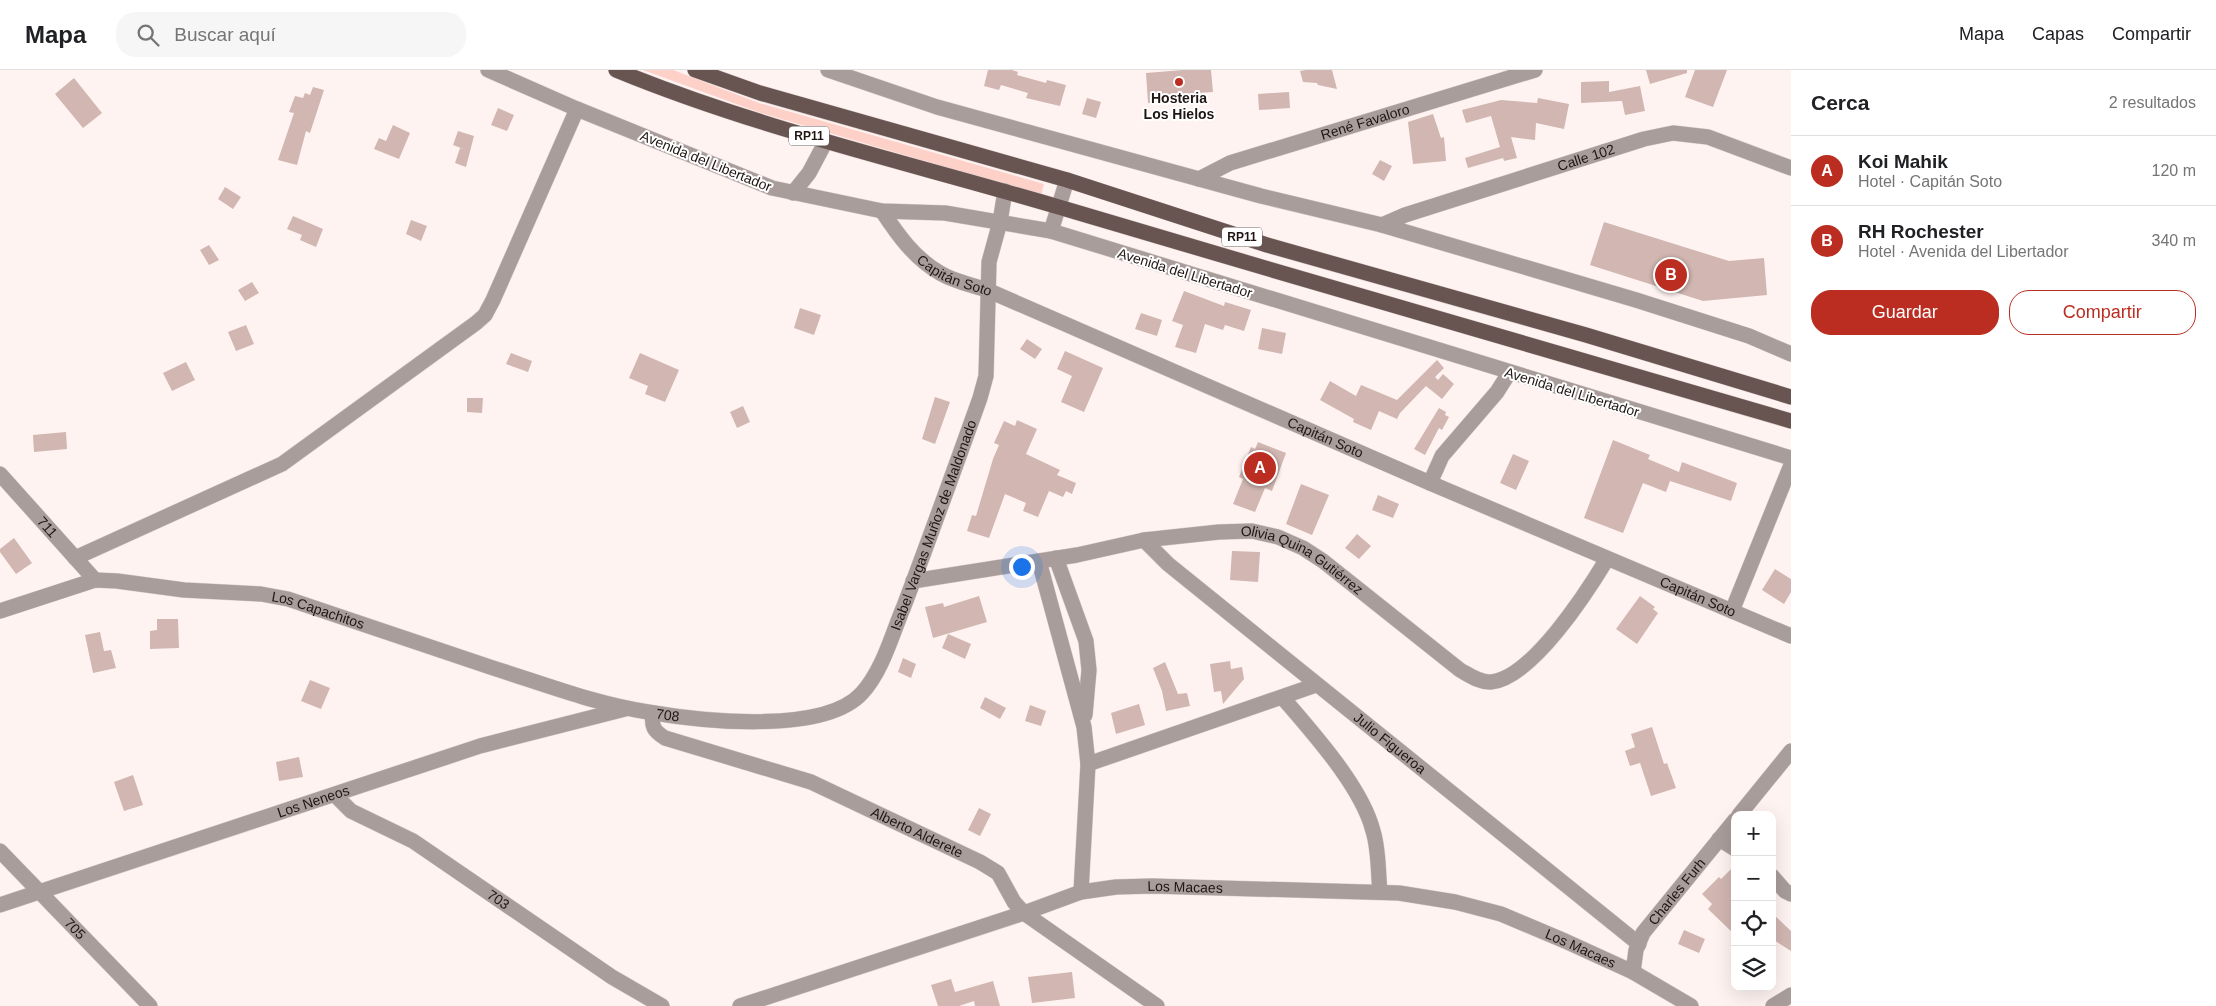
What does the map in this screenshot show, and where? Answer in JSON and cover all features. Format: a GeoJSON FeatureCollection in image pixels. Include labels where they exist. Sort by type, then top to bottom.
{"type":"FeatureCollection","features":[{"type":"Feature","properties":{"kind":"main road","name":"Avenida del Libertador"},"geometry":{"type":"LineString","coordinates":[[616,70],[673,93],[748,119],[1005,191],[1791,421]]}},
{"type":"Feature","properties":{"kind":"main road","name":"RP11"},"geometry":{"type":"LineString","coordinates":[[695,70],[760,93],[1066,180],[1267,245],[1586,335],[1791,397]]}},
{"type":"Feature","properties":{"kind":"street","name":"Avenida del Libertador"},"geometry":{"type":"LineString","coordinates":[[488,70],[577,109],[772,188],[882,210],[945,213],[1051,231],[1791,458]]}},
{"type":"Feature","properties":{"kind":"street"},"geometry":{"type":"LineString","coordinates":[[828,70],[937,107],[1199,179],[1382,225],[1712,324],[1749,336],[1791,354]]}},
{"type":"Feature","properties":{"kind":"street","name":"René Favaloro"},"geometry":{"type":"LineString","coordinates":[[1199,179],[1230,163],[1535,70]]}},
{"type":"Feature","properties":{"kind":"street"},"geometry":{"type":"LineString","coordinates":[[75,558],[282,464],[476,323],[484,315],[493,300],[577,109]]}},
{"type":"Feature","properties":{"kind":"street","name":"Calle 102"},"geometry":{"type":"LineString","coordinates":[[1382,225],[1405,215],[1635,142],[1673,133],[1708,137],[1791,168]]}},
{"type":"Feature","properties":{"kind":"street"},"geometry":{"type":"LineString","coordinates":[[792,193],[809,173],[826,141]]}},
{"type":"Feature","properties":{"kind":"street"},"geometry":{"type":"LineString","coordinates":[[1051,231],[1066,180]]}},
{"type":"Feature","properties":{"kind":"street","name":"Isabel Vargas Muñoz de Maldonado"},"geometry":{"type":"LineString","coordinates":[[709,720],[796,720],[818,716],[845,707],[862,694],[875,676],[913,581],[980,398],[986,376],[989,262],[1000,222],[1005,191]]}},
{"type":"Feature","properties":{"kind":"street","name":"Capitán Soto"},"geometry":{"type":"LineString","coordinates":[[882,210],[902,241],[918,258],[940,274],[987,290],[1430,483],[1791,636]]}},
{"type":"Feature","properties":{"kind":"street"},"geometry":{"type":"LineString","coordinates":[[1430,483],[1442,456],[1497,392],[1509,373]]}},
{"type":"Feature","properties":{"kind":"street"},"geometry":{"type":"LineString","coordinates":[[1732,611],[1791,464]]}},
{"type":"Feature","properties":{"kind":"street","name":"711"},"geometry":{"type":"LineString","coordinates":[[0,474],[95,580]]}},
{"type":"Feature","properties":{"kind":"street","name":"Olivia Quina Gutiérrez"},"geometry":{"type":"LineString","coordinates":[[913,581],[1056,558],[1144,540],[1252,531],[1278,538],[1303,548],[1323,561],[1460,670],[1476,680],[1490,682],[1515,673],[1537,653],[1583,598],[1607,559]]}},
{"type":"Feature","properties":{"kind":"street","name":"Julio Figueroa"},"geometry":{"type":"LineString","coordinates":[[1144,540],[1168,564],[1638,944]]}},
{"type":"Feature","properties":{"kind":"street"},"geometry":{"type":"LineString","coordinates":[[1056,558],[1086,641],[1089,670],[1084,727]]}},
{"type":"Feature","properties":{"kind":"street"},"geometry":{"type":"LineString","coordinates":[[1039,561],[1084,727],[1088,764],[1082,892]]}},
{"type":"Feature","properties":{"kind":"street","name":"Los Capachitos"},"geometry":{"type":"LineString","coordinates":[[0,611],[95,580],[118,581],[156,588],[261,594],[288,599],[550,686],[629,708]]}},
{"type":"Feature","properties":{"kind":"street"},"geometry":{"type":"LineString","coordinates":[[1088,764],[1316,685]]}},
{"type":"Feature","properties":{"kind":"street"},"geometry":{"type":"LineString","coordinates":[[1283,698],[1338,766],[1368,815],[1374,832],[1380,892]]}},
{"type":"Feature","properties":{"kind":"street","name":"708"},"geometry":{"type":"LineString","coordinates":[[629,708],[709,720]]}},
{"type":"Feature","properties":{"kind":"street","name":"Los Neneos"},"geometry":{"type":"LineString","coordinates":[[0,905],[480,746],[629,708]]}},
{"type":"Feature","properties":{"kind":"street","name":"Alberto Alderete"},"geometry":{"type":"LineString","coordinates":[[653,713],[652,724],[654,731],[665,738],[811,782],[980,862],[998,873],[1014,902],[1024,914],[1157,1006]]}},
{"type":"Feature","properties":{"kind":"street"},"geometry":{"type":"LineString","coordinates":[[1742,811],[1791,750]]}},
{"type":"Feature","properties":{"kind":"street","name":"703"},"geometry":{"type":"LineString","coordinates":[[335,795],[351,811],[413,841],[612,977],[662,1006]]}},
{"type":"Feature","properties":{"kind":"street","name":"Charles Furh"},"geometry":{"type":"LineString","coordinates":[[1633,972],[1642,933],[1731,825]]}},
{"type":"Feature","properties":{"kind":"street"},"geometry":{"type":"LineString","coordinates":[[1719,839],[1731,846]]}},
{"type":"Feature","properties":{"kind":"street","name":"705"},"geometry":{"type":"LineString","coordinates":[[0,851],[150,1006]]}},
{"type":"Feature","properties":{"kind":"street"},"geometry":{"type":"LineString","coordinates":[[1776,881],[1785,891],[1791,894]]}},
{"type":"Feature","properties":{"kind":"street","name":"Los Macaes"},"geometry":{"type":"LineString","coordinates":[[740,1006],[1024,914],[1082,892],[1116,887],[1152,886],[1380,892],[1399,893],[1454,902],[1500,914],[1633,972]]}},
{"type":"Feature","properties":{"kind":"street"},"geometry":{"type":"LineString","coordinates":[[1633,972],[1691,1006]]}},
{"type":"Feature","properties":{"kind":"street"},"geometry":{"type":"LineString","coordinates":[[1773,1006],[1791,995]]}},
{"type":"Feature","properties":{"kind":"shaded area"},"geometry":{"type":"Polygon","coordinates":[[[643,70],[673,70],[759,103],[1044,184],[1041,195],[758,112],[643,70]]]}},
{"type":"Feature","properties":{"kind":"building"},"geometry":{"type":"Polygon","coordinates":[[[988,70],[1012,70],[1018,72],[1017,75],[1046,83],[1047,80],[1066,85],[1060,106],[1026,98],[1028,93],[1001,85],[999,90],[984,86],[988,70]]]}},
{"type":"Feature","properties":{"kind":"building","name":"Hosteria Los Hielos"},"geometry":{"type":"Polygon","coordinates":[[[1211,70],[1213,92],[1170,95],[1170,102],[1148,103],[1146,73],[1211,70]]]}},
{"type":"Feature","properties":{"kind":"building"},"geometry":{"type":"Polygon","coordinates":[[[1332,70],[1337,89],[1318,85],[1317,83],[1303,82],[1300,71],[1332,70]]]}},
{"type":"Feature","properties":{"kind":"building"},"geometry":{"type":"Polygon","coordinates":[[[1646,70],[1687,70],[1687,73],[1650,84],[1646,70]]]}},
{"type":"Feature","properties":{"kind":"building"},"geometry":{"type":"Polygon","coordinates":[[[1695,70],[1727,70],[1713,107],[1685,97],[1695,70]]]}},
{"type":"Feature","properties":{"kind":"building"},"geometry":{"type":"Polygon","coordinates":[[[74,78],[102,113],[83,128],[55,94],[74,78]]]}},
{"type":"Feature","properties":{"kind":"building"},"geometry":{"type":"Polygon","coordinates":[[[1609,81],[1609,92],[1640,86],[1645,111],[1625,115],[1622,101],[1581,103],[1581,82],[1609,81]]]}},
{"type":"Feature","properties":{"kind":"building"},"geometry":{"type":"Polygon","coordinates":[[[313,87],[324,90],[310,133],[306,131],[297,165],[278,160],[294,113],[289,112],[295,96],[303,98],[305,93],[310,95],[313,87]]]}},
{"type":"Feature","properties":{"kind":"building"},"geometry":{"type":"Polygon","coordinates":[[[1289,92],[1290,108],[1259,110],[1258,94],[1289,92]]]}},
{"type":"Feature","properties":{"kind":"building"},"geometry":{"type":"Polygon","coordinates":[[[1087,98],[1101,102],[1096,118],[1082,114],[1087,98]]]}},
{"type":"Feature","properties":{"kind":"building"},"geometry":{"type":"Polygon","coordinates":[[[1538,98],[1569,104],[1564,129],[1536,123],[1535,140],[1511,137],[1517,158],[1504,161],[1503,158],[1468,168],[1465,158],[1500,147],[1491,116],[1466,123],[1462,110],[1501,100],[1537,103],[1538,98]]]}},
{"type":"Feature","properties":{"kind":"building"},"geometry":{"type":"Polygon","coordinates":[[[498,108],[514,115],[507,131],[491,125],[498,108]]]}},
{"type":"Feature","properties":{"kind":"building"},"geometry":{"type":"Polygon","coordinates":[[[1433,114],[1441,138],[1444,137],[1446,161],[1413,164],[1408,122],[1433,114]]]}},
{"type":"Feature","properties":{"kind":"building"},"geometry":{"type":"Polygon","coordinates":[[[393,125],[410,133],[399,159],[374,149],[379,138],[386,141],[393,125]]]}},
{"type":"Feature","properties":{"kind":"building"},"geometry":{"type":"Polygon","coordinates":[[[458,131],[474,136],[466,167],[455,163],[460,148],[466,150],[453,145],[458,131]]]}},
{"type":"Feature","properties":{"kind":"building"},"geometry":{"type":"Polygon","coordinates":[[[1380,160],[1392,166],[1384,181],[1372,174],[1380,160]]]}},
{"type":"Feature","properties":{"kind":"building"},"geometry":{"type":"Polygon","coordinates":[[[225,187],[241,197],[233,209],[218,199],[225,187]]]}},
{"type":"Feature","properties":{"kind":"building"},"geometry":{"type":"Polygon","coordinates":[[[293,216],[323,229],[316,247],[300,240],[302,235],[287,229],[293,216]]]}},
{"type":"Feature","properties":{"kind":"building"},"geometry":{"type":"Polygon","coordinates":[[[411,220],[427,226],[421,241],[406,234],[411,220]]]}},
{"type":"Feature","properties":{"kind":"building"},"geometry":{"type":"Polygon","coordinates":[[[1604,222],[1729,261],[1764,258],[1767,295],[1703,301],[1590,265],[1604,222]]]}},
{"type":"Feature","properties":{"kind":"building"},"geometry":{"type":"Polygon","coordinates":[[[209,245],[219,260],[209,265],[200,250],[209,245]]]}},
{"type":"Feature","properties":{"kind":"building"},"geometry":{"type":"Polygon","coordinates":[[[252,282],[259,293],[245,301],[238,290],[252,282]]]}},
{"type":"Feature","properties":{"kind":"building"},"geometry":{"type":"Polygon","coordinates":[[[1184,291],[1224,306],[1225,302],[1251,310],[1244,331],[1225,325],[1223,330],[1205,324],[1196,353],[1175,347],[1183,325],[1172,321],[1184,291]]]}},
{"type":"Feature","properties":{"kind":"building"},"geometry":{"type":"Polygon","coordinates":[[[800,308],[821,315],[814,335],[794,328],[800,308]]]}},
{"type":"Feature","properties":{"kind":"building"},"geometry":{"type":"Polygon","coordinates":[[[1141,313],[1162,320],[1157,336],[1135,329],[1141,313]]]}},
{"type":"Feature","properties":{"kind":"building"},"geometry":{"type":"Polygon","coordinates":[[[246,325],[254,344],[236,351],[228,332],[246,325]]]}},
{"type":"Feature","properties":{"kind":"building"},"geometry":{"type":"Polygon","coordinates":[[[1262,328],[1286,333],[1282,354],[1258,349],[1262,328]]]}},
{"type":"Feature","properties":{"kind":"building"},"geometry":{"type":"Polygon","coordinates":[[[1027,339],[1042,349],[1035,359],[1020,349],[1027,339]]]}},
{"type":"Feature","properties":{"kind":"building"},"geometry":{"type":"Polygon","coordinates":[[[1065,351],[1103,368],[1084,412],[1061,402],[1072,376],[1057,369],[1065,351]]]}},
{"type":"Feature","properties":{"kind":"building"},"geometry":{"type":"Polygon","coordinates":[[[511,353],[532,361],[528,372],[506,364],[511,353]]]}},
{"type":"Feature","properties":{"kind":"building"},"geometry":{"type":"Polygon","coordinates":[[[640,353],[679,370],[665,402],[645,394],[648,386],[629,378],[640,353]]]}},
{"type":"Feature","properties":{"kind":"building"},"geometry":{"type":"Polygon","coordinates":[[[1437,360],[1444,368],[1435,377],[1438,380],[1443,374],[1454,384],[1442,399],[1426,386],[1400,413],[1397,419],[1379,411],[1371,430],[1353,422],[1354,419],[1320,400],[1330,381],[1356,396],[1361,385],[1397,400],[1437,360]]]}},
{"type":"Feature","properties":{"kind":"building"},"geometry":{"type":"Polygon","coordinates":[[[186,362],[195,380],[172,391],[163,373],[186,362]]]}},
{"type":"Feature","properties":{"kind":"building"},"geometry":{"type":"Polygon","coordinates":[[[935,397],[950,402],[935,444],[922,439],[935,397]]]}},
{"type":"Feature","properties":{"kind":"building"},"geometry":{"type":"Polygon","coordinates":[[[467,398],[483,398],[482,413],[467,412],[467,398]]]}},
{"type":"Feature","properties":{"kind":"building"},"geometry":{"type":"Polygon","coordinates":[[[743,406],[750,422],[737,428],[730,412],[743,406]]]}},
{"type":"Feature","properties":{"kind":"building"},"geometry":{"type":"Polygon","coordinates":[[[1439,408],[1446,412],[1445,415],[1449,417],[1442,430],[1439,428],[1425,455],[1414,449],[1439,408]]]}},
{"type":"Feature","properties":{"kind":"building"},"geometry":{"type":"Polygon","coordinates":[[[1017,420],[1037,429],[1026,454],[1060,470],[1057,475],[1076,483],[1072,494],[1066,491],[1063,497],[1049,491],[1038,517],[1023,511],[1026,503],[1005,494],[989,538],[967,531],[972,515],[976,516],[999,445],[994,443],[1004,421],[1015,426],[1017,420]]]}},
{"type":"Feature","properties":{"kind":"building"},"geometry":{"type":"Polygon","coordinates":[[[66,432],[67,449],[34,452],[33,435],[66,432]]]}},
{"type":"Feature","properties":{"kind":"building"},"geometry":{"type":"Polygon","coordinates":[[[1613,440],[1650,455],[1648,459],[1679,472],[1682,462],[1737,483],[1731,501],[1670,481],[1666,492],[1643,483],[1623,533],[1584,518],[1613,440]]]}},
{"type":"Feature","properties":{"kind":"building"},"geometry":{"type":"Polygon","coordinates":[[[1258,442],[1286,453],[1272,491],[1265,488],[1255,512],[1233,504],[1243,479],[1239,477],[1251,447],[1255,449],[1258,442]]]}},
{"type":"Feature","properties":{"kind":"building"},"geometry":{"type":"Polygon","coordinates":[[[1513,454],[1529,461],[1516,490],[1500,483],[1513,454]]]}},
{"type":"Feature","properties":{"kind":"building"},"geometry":{"type":"Polygon","coordinates":[[[1301,484],[1329,495],[1312,535],[1286,524],[1301,484]]]}},
{"type":"Feature","properties":{"kind":"building"},"geometry":{"type":"Polygon","coordinates":[[[1378,495],[1399,504],[1393,518],[1372,510],[1378,495]]]}},
{"type":"Feature","properties":{"kind":"building"},"geometry":{"type":"Polygon","coordinates":[[[1357,534],[1371,546],[1359,559],[1345,548],[1357,534]]]}},
{"type":"Feature","properties":{"kind":"building"},"geometry":{"type":"Polygon","coordinates":[[[14,538],[32,563],[16,574],[0,552],[0,549],[14,538]]]}},
{"type":"Feature","properties":{"kind":"building"},"geometry":{"type":"Polygon","coordinates":[[[1232,551],[1260,552],[1258,582],[1230,580],[1232,551]]]}},
{"type":"Feature","properties":{"kind":"building"},"geometry":{"type":"Polygon","coordinates":[[[1775,569],[1791,579],[1791,592],[1784,604],[1762,590],[1775,569]]]}},
{"type":"Feature","properties":{"kind":"building"},"geometry":{"type":"Polygon","coordinates":[[[979,596],[987,622],[933,638],[925,607],[943,603],[944,607],[979,596]]]}},
{"type":"Feature","properties":{"kind":"building"},"geometry":{"type":"Polygon","coordinates":[[[1640,596],[1655,607],[1653,609],[1658,613],[1637,644],[1616,629],[1640,596]]]}},
{"type":"Feature","properties":{"kind":"building"},"geometry":{"type":"Polygon","coordinates":[[[157,619],[178,619],[179,648],[150,649],[150,631],[157,630],[157,619]]]}},
{"type":"Feature","properties":{"kind":"building"},"geometry":{"type":"Polygon","coordinates":[[[100,632],[104,651],[111,650],[116,668],[93,673],[85,635],[100,632]]]}},
{"type":"Feature","properties":{"kind":"building"},"geometry":{"type":"Polygon","coordinates":[[[948,634],[971,644],[965,659],[942,648],[948,634]]]}},
{"type":"Feature","properties":{"kind":"building"},"geometry":{"type":"Polygon","coordinates":[[[903,658],[916,664],[911,678],[898,672],[903,658]]]}},
{"type":"Feature","properties":{"kind":"building"},"geometry":{"type":"Polygon","coordinates":[[[1230,661],[1231,669],[1242,667],[1244,679],[1223,704],[1221,691],[1214,692],[1210,664],[1230,661]]]}},
{"type":"Feature","properties":{"kind":"building"},"geometry":{"type":"Polygon","coordinates":[[[1165,662],[1178,694],[1187,693],[1190,706],[1166,711],[1162,691],[1153,668],[1165,662]]]}},
{"type":"Feature","properties":{"kind":"building"},"geometry":{"type":"Polygon","coordinates":[[[310,680],[330,688],[321,709],[301,701],[310,680]]]}},
{"type":"Feature","properties":{"kind":"building"},"geometry":{"type":"Polygon","coordinates":[[[985,697],[1006,708],[1000,719],[980,708],[985,697]]]}},
{"type":"Feature","properties":{"kind":"building"},"geometry":{"type":"Polygon","coordinates":[[[1139,704],[1145,725],[1116,734],[1111,713],[1139,704]]]}},
{"type":"Feature","properties":{"kind":"building"},"geometry":{"type":"Polygon","coordinates":[[[1030,705],[1046,711],[1041,726],[1025,721],[1030,705]]]}},
{"type":"Feature","properties":{"kind":"building"},"geometry":{"type":"Polygon","coordinates":[[[1652,727],[1664,764],[1667,763],[1676,788],[1651,796],[1640,763],[1630,766],[1625,751],[1635,747],[1631,734],[1652,727]]]}},
{"type":"Feature","properties":{"kind":"building"},"geometry":{"type":"Polygon","coordinates":[[[299,757],[303,777],[279,781],[276,762],[299,757]]]}},
{"type":"Feature","properties":{"kind":"building"},"geometry":{"type":"Polygon","coordinates":[[[133,775],[143,805],[124,811],[114,782],[133,775]]]}},
{"type":"Feature","properties":{"kind":"building"},"geometry":{"type":"Polygon","coordinates":[[[979,808],[991,814],[980,836],[968,830],[979,808]]]}},
{"type":"Feature","properties":{"kind":"building"},"geometry":{"type":"Polygon","coordinates":[[[1731,869],[1731,931],[1708,909],[1712,904],[1702,894],[1719,877],[1721,879],[1731,869]]]}},
{"type":"Feature","properties":{"kind":"building"},"geometry":{"type":"Polygon","coordinates":[[[1776,917],[1791,931],[1791,951],[1776,942],[1776,917]]]}},
{"type":"Feature","properties":{"kind":"building"},"geometry":{"type":"Polygon","coordinates":[[[1684,930],[1705,939],[1699,953],[1678,944],[1684,930]]]}},
{"type":"Feature","properties":{"kind":"building"},"geometry":{"type":"Polygon","coordinates":[[[1072,972],[1075,998],[1032,1003],[1028,977],[1072,972]]]}},
{"type":"Feature","properties":{"kind":"building"},"geometry":{"type":"Polygon","coordinates":[[[951,979],[955,992],[993,981],[1000,1006],[975,1006],[974,1001],[959,1006],[938,1006],[931,985],[951,979]]]}},
{"type":"Feature","properties":{"kind":"place","name":"Hosteria Los Hielos"},"geometry":{"type":"Point","coordinates":[1179,82]}},
{"type":"Feature","properties":{"kind":"place","name":"RH Rochester"},"geometry":{"type":"Point","coordinates":[1671,275]}},
{"type":"Feature","properties":{"kind":"place","name":"Koi Mahik"},"geometry":{"type":"Point","coordinates":[1260,468]}}]}
